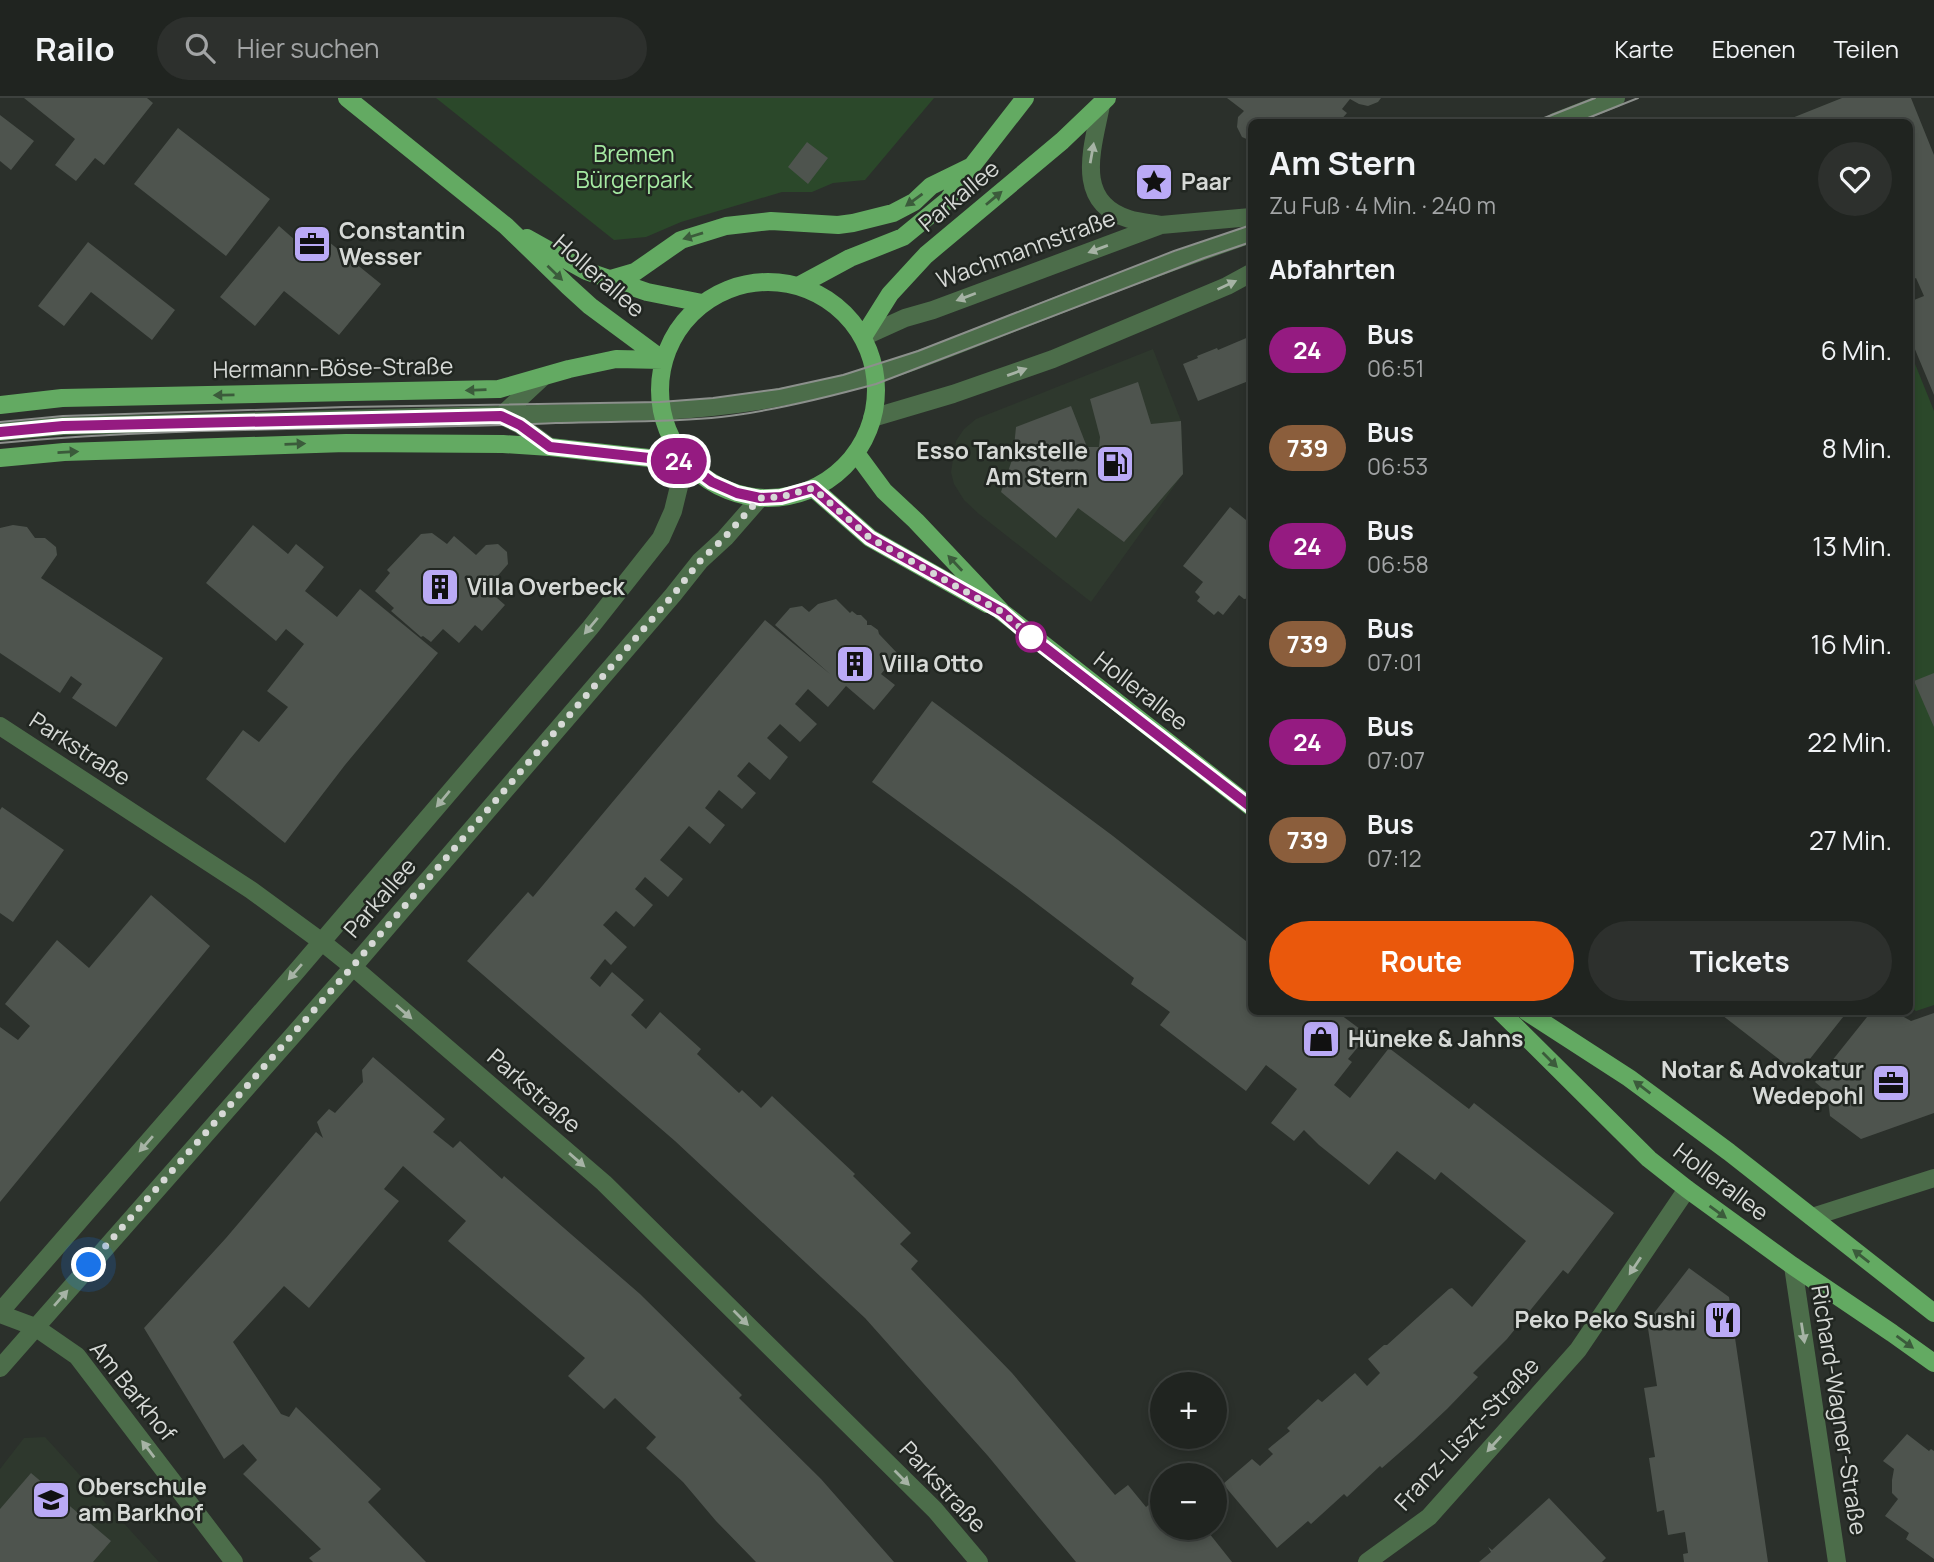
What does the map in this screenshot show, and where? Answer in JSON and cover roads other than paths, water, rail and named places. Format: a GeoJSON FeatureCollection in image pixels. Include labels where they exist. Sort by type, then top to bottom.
{"type":"FeatureCollection","features":[{"type":"Feature","properties":{"kind":"main road","name":"Hollerallee"},"geometry":{"type":"LineString","coordinates":[[347,98],[506,226],[583,299],[663,360]]}},
{"type":"Feature","properties":{"kind":"main road","name":"Parkallee"},"geometry":{"type":"LineString","coordinates":[[800,285],[850,258],[903,237],[948,200],[1025,98]]}},
{"type":"Feature","properties":{"kind":"main road","name":"Parkallee"},"geometry":{"type":"LineString","coordinates":[[863,337],[890,294],[926,255],[1052,150],[1104,102]]}},
{"type":"Feature","properties":{"kind":"main road"},"geometry":{"type":"LineString","coordinates":[[611,279],[635,272],[681,240],[726,226],[771,221],[838,225],[894,213],[914,202],[931,186],[972,166]]}},
{"type":"Feature","properties":{"kind":"main road","name":"Hollerallee"},"geometry":{"type":"LineString","coordinates":[[506,226],[586,271],[647,292],[702,303]]}},
{"type":"Feature","properties":{"kind":"main road"},"geometry":{"type":"LineString","coordinates":[[767,281],[800,285],[827,297],[863,337],[875,374],[876,401],[872,418],[856,453],[839,471],[813,488],[781,497],[760,498],[737,493],[712,482],[685,462],[664,420],[660,402],[663,360],[674,335],[702,303],[739,286],[767,281]]}},
{"type":"Feature","properties":{"kind":"main road","name":"Hermann-Böse-Straße"},"geometry":{"type":"LineString","coordinates":[[0,405],[62,398],[499,389],[616,359],[663,360]]}},
{"type":"Feature","properties":{"kind":"main road"},"geometry":{"type":"LineString","coordinates":[[0,458],[64,452],[346,443],[503,444],[685,462]]}},
{"type":"Feature","properties":{"kind":"main road","name":"Hollerallee"},"geometry":{"type":"LineString","coordinates":[[856,453],[884,491],[916,520],[1002,612],[1248,805]]}},
{"type":"Feature","properties":{"kind":"main road","name":"Hollerallee"},"geometry":{"type":"LineString","coordinates":[[813,488],[870,538],[1002,612]]}},
{"type":"Feature","properties":{"kind":"main road","name":"Hollerallee"},"geometry":{"type":"LineString","coordinates":[[1505,1015],[1649,1159],[1793,1266],[1934,1363]]}},
{"type":"Feature","properties":{"kind":"main road","name":"Hollerallee"},"geometry":{"type":"LineString","coordinates":[[1532,1015],[1629,1078],[1934,1313]]}},
{"type":"Feature","properties":{"kind":"street"},"geometry":{"type":"LineString","coordinates":[[1583,117],[1615,98]]}},
{"type":"Feature","properties":{"kind":"street","name":"Parkallee"},"geometry":{"type":"LineString","coordinates":[[1104,102],[1090,162],[1091,181],[1104,205],[1128,219],[1161,225]]}},
{"type":"Feature","properties":{"kind":"street","name":"Wachmannstraße"},"geometry":{"type":"LineString","coordinates":[[863,337],[905,318],[1161,225],[1248,217]]}},
{"type":"Feature","properties":{"kind":"street"},"geometry":{"type":"LineString","coordinates":[[0,432],[63,426],[689,410],[763,401],[831,387],[875,374],[962,343],[1168,262],[1248,235]]}},
{"type":"Feature","properties":{"kind":"street"},"geometry":{"type":"LineString","coordinates":[[872,418],[953,394],[1053,359],[1227,286],[1248,275]]}},
{"type":"Feature","properties":{"kind":"street"},"geometry":{"type":"LineString","coordinates":[[501,416],[543,377]]}},
{"type":"Feature","properties":{"kind":"street"},"geometry":{"type":"LineString","coordinates":[[501,416],[520,425],[550,447]]}},
{"type":"Feature","properties":{"kind":"street","name":"Parkallee"},"geometry":{"type":"LineString","coordinates":[[35,1327],[0,1313],[590,628],[661,538],[673,511],[685,462]]}},
{"type":"Feature","properties":{"kind":"street","name":"Parkallee"},"geometry":{"type":"LineString","coordinates":[[0,1368],[352,967],[700,561],[760,498]]}},
{"type":"Feature","properties":{"kind":"street","name":"Parkstraße"},"geometry":{"type":"LineString","coordinates":[[0,726],[251,890],[352,967],[604,1183],[935,1510],[979,1562]]}},
{"type":"Feature","properties":{"kind":"street"},"geometry":{"type":"LineString","coordinates":[[1812,1217],[1934,1178]]}},
{"type":"Feature","properties":{"kind":"street","name":"Franz-Liszt-Straße"},"geometry":{"type":"LineString","coordinates":[[1367,1562],[1429,1517],[1578,1350],[1687,1189]]}},
{"type":"Feature","properties":{"kind":"street","name":"Richard-Wagner-Straße"},"geometry":{"type":"LineString","coordinates":[[1793,1266],[1837,1562]]}},
{"type":"Feature","properties":{"kind":"street","name":"Am Barkhof"},"geometry":{"type":"LineString","coordinates":[[35,1327],[77,1356],[85,1365],[234,1562]]}},
{"type":"Feature","properties":{"kind":"tram line"},"geometry":{"type":"LineString","coordinates":[[1542,119],[1595,98]]}},
{"type":"Feature","properties":{"kind":"tram line"},"geometry":{"type":"LineString","coordinates":[[1586,119],[1638,98]]}},
{"type":"Feature","properties":{"kind":"tram line"},"geometry":{"type":"LineString","coordinates":[[0,422],[63,416],[346,407],[660,402],[779,389],[843,375],[918,351],[1174,251],[1248,226]]}},
{"type":"Feature","properties":{"kind":"tram line"},"geometry":{"type":"LineString","coordinates":[[0,443],[139,433],[659,421],[740,414],[799,404],[876,384],[1248,243]]}},
{"type":"Feature","properties":{"kind":"place","name":"Paar"},"geometry":{"type":"Point","coordinates":[1154,182]}},
{"type":"Feature","properties":{"kind":"place","name":"Constantin Wesser"},"geometry":{"type":"Point","coordinates":[312,244]}},
{"type":"Feature","properties":{"kind":"place","name":"Esso Tankstelle Am Stern"},"geometry":{"type":"Point","coordinates":[1115,464]}},
{"type":"Feature","properties":{"kind":"place","name":"Villa Overbeck"},"geometry":{"type":"Point","coordinates":[440,587]}},
{"type":"Feature","properties":{"kind":"place","name":"Villa Otto"},"geometry":{"type":"Point","coordinates":[855,664]}},
{"type":"Feature","properties":{"kind":"place","name":"Hüneke & Jahns"},"geometry":{"type":"Point","coordinates":[1321,1039]}},
{"type":"Feature","properties":{"kind":"place","name":"Notar & Advokatur Wedepohl"},"geometry":{"type":"Point","coordinates":[1891,1083]}},
{"type":"Feature","properties":{"kind":"place","name":"Peko Peko Sushi"},"geometry":{"type":"Point","coordinates":[1723,1320]}},
{"type":"Feature","properties":{"kind":"place","name":"Oberschule am Barkhof"},"geometry":{"type":"Point","coordinates":[51,1500]}},
{"type":"Feature","properties":{"kind":"park label","name":"Bremen Bürgerpark"},"geometry":{"type":"Point","coordinates":[634,167]}}]}
